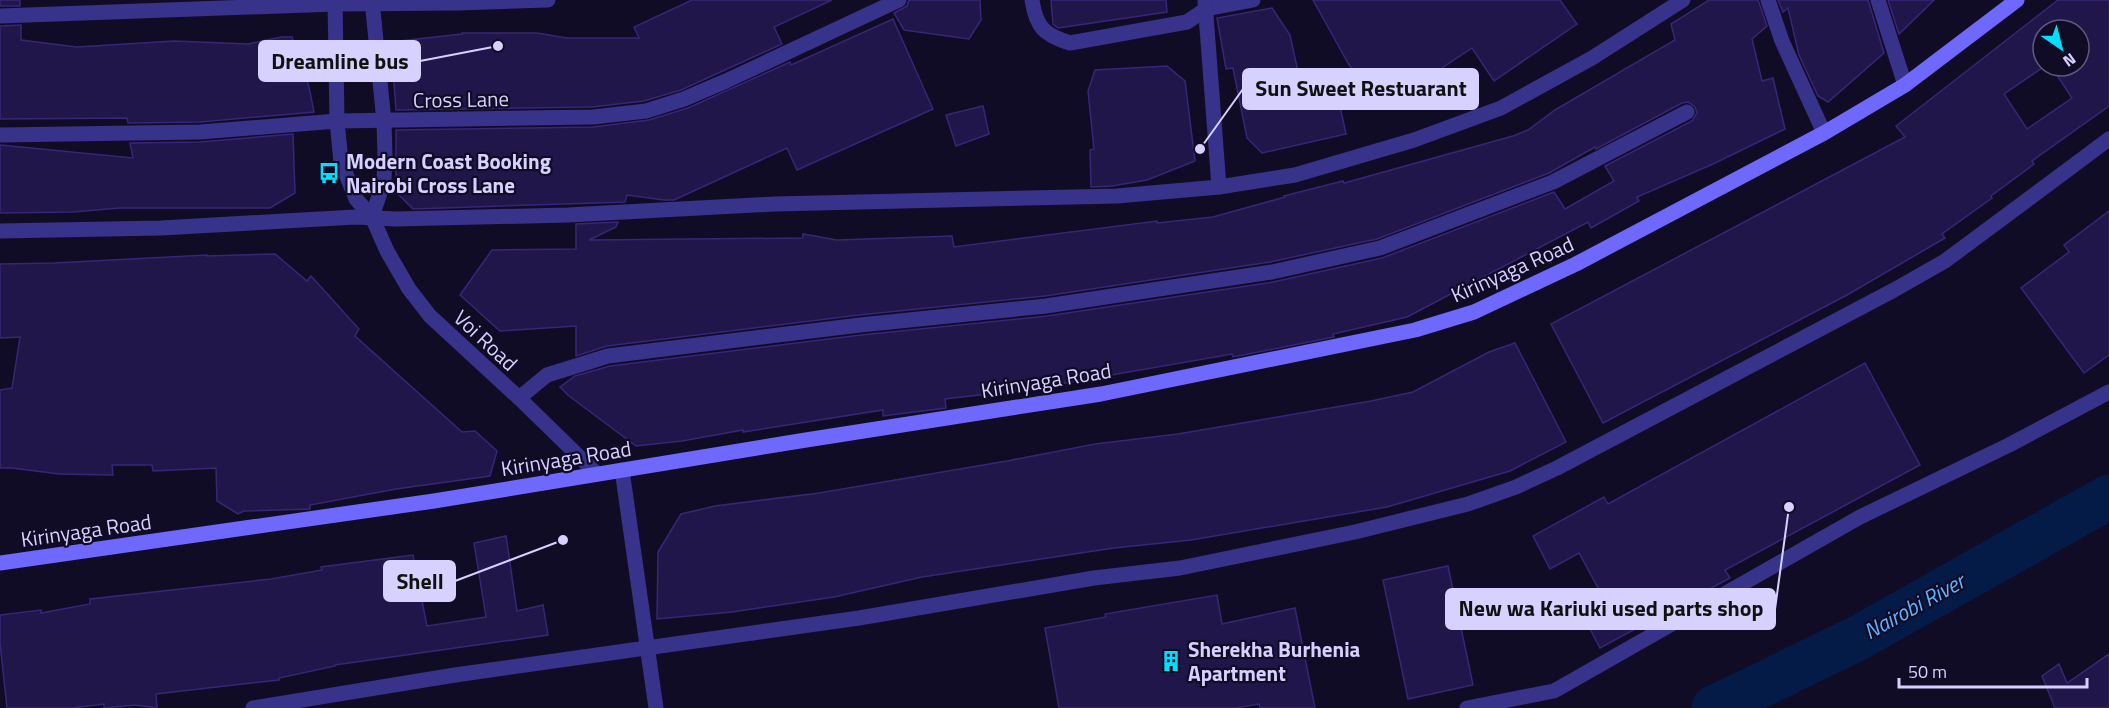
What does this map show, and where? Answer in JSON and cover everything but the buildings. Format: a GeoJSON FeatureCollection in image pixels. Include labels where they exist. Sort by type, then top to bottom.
{"type":"FeatureCollection","features":[{"type":"Feature","properties":{"kind":"street"},"geometry":{"type":"LineString","coordinates":[[0,16],[335,2],[458,3],[548,0]]}},
{"type":"Feature","properties":{"kind":"street","name":"Cross Lane"},"geometry":{"type":"LineString","coordinates":[[0,135],[200,132],[337,121],[594,117],[646,111],[684,99],[726,81],[899,0]]}},
{"type":"Feature","properties":{"kind":"street"},"geometry":{"type":"LineString","coordinates":[[1032,0],[1035,16],[1041,28],[1053,38],[1070,43],[1187,22],[1205,5],[1253,0]]}},
{"type":"Feature","properties":{"kind":"street"},"geometry":{"type":"LineString","coordinates":[[0,231],[161,228],[372,218],[567,215],[775,204],[1117,196],[1219,187],[1295,175],[1414,140],[1501,108],[1592,58],[1683,0]]}},
{"type":"Feature","properties":{"kind":"street"},"geometry":{"type":"LineString","coordinates":[[1768,0],[1782,41],[1824,133]]}},
{"type":"Feature","properties":{"kind":"street"},"geometry":{"type":"LineString","coordinates":[[1878,0],[1905,85]]}},
{"type":"Feature","properties":{"kind":"street","name":"Kirinyaga Road"},"geometry":{"type":"LineString","coordinates":[[0,563],[316,519],[1101,394],[1414,330],[1474,312],[1566,268],[1824,133],[1905,85],[2017,0]]}},
{"type":"Feature","properties":{"kind":"street","name":"Voi Road"},"geometry":{"type":"LineString","coordinates":[[335,2],[337,121],[341,162],[356,199],[372,218],[408,289],[430,316],[597,474]]}},
{"type":"Feature","properties":{"kind":"street"},"geometry":{"type":"LineString","coordinates":[[372,2],[384,122],[384,181],[372,218]]}},
{"type":"Feature","properties":{"kind":"street"},"geometry":{"type":"LineString","coordinates":[[1205,5],[1219,187]]}},
{"type":"Feature","properties":{"kind":"street"},"geometry":{"type":"LineString","coordinates":[[519,398],[547,375],[608,356],[860,325],[1046,306],[1272,272],[1390,246],[1553,182],[1687,112]]}},
{"type":"Feature","properties":{"kind":"street"},"geometry":{"type":"LineString","coordinates":[[253,708],[454,675],[859,618],[1094,578],[1180,568],[1355,532],[1468,504],[1507,490],[1574,459],[1894,290],[1934,267],[1988,230],[2109,139]]}},
{"type":"Feature","properties":{"kind":"street"},"geometry":{"type":"LineString","coordinates":[[1467,708],[1554,691],[1860,517],[2009,445],[2109,392]]}},
{"type":"Feature","properties":{"kind":"street"},"geometry":{"type":"LineString","coordinates":[[622,470],[656,708]]}},
{"type":"Feature","properties":{"kind":"waterway","name":"Nairobi River"},"geometry":{"type":"LineString","coordinates":[[1714,708],[1858,638],[2109,497]]}},
{"type":"Feature","properties":{"kind":"place","name":"Dreamline bus"},"geometry":{"type":"Point","coordinates":[498,46]}},
{"type":"Feature","properties":{"kind":"place","name":"Sun Sweet Restuarant"},"geometry":{"type":"Point","coordinates":[1200,149]}},
{"type":"Feature","properties":{"kind":"place","name":"Modern Coast Booking Nairobi Cross Lane"},"geometry":{"type":"Point","coordinates":[329,173]}},
{"type":"Feature","properties":{"kind":"place","name":"New wa Kariuki used parts shop"},"geometry":{"type":"Point","coordinates":[1789,507]}},
{"type":"Feature","properties":{"kind":"place","name":"Shell"},"geometry":{"type":"Point","coordinates":[563,540]}},
{"type":"Feature","properties":{"kind":"place","name":"Sherekha Burhenia Apartment"},"geometry":{"type":"Point","coordinates":[1171,661]}}]}
